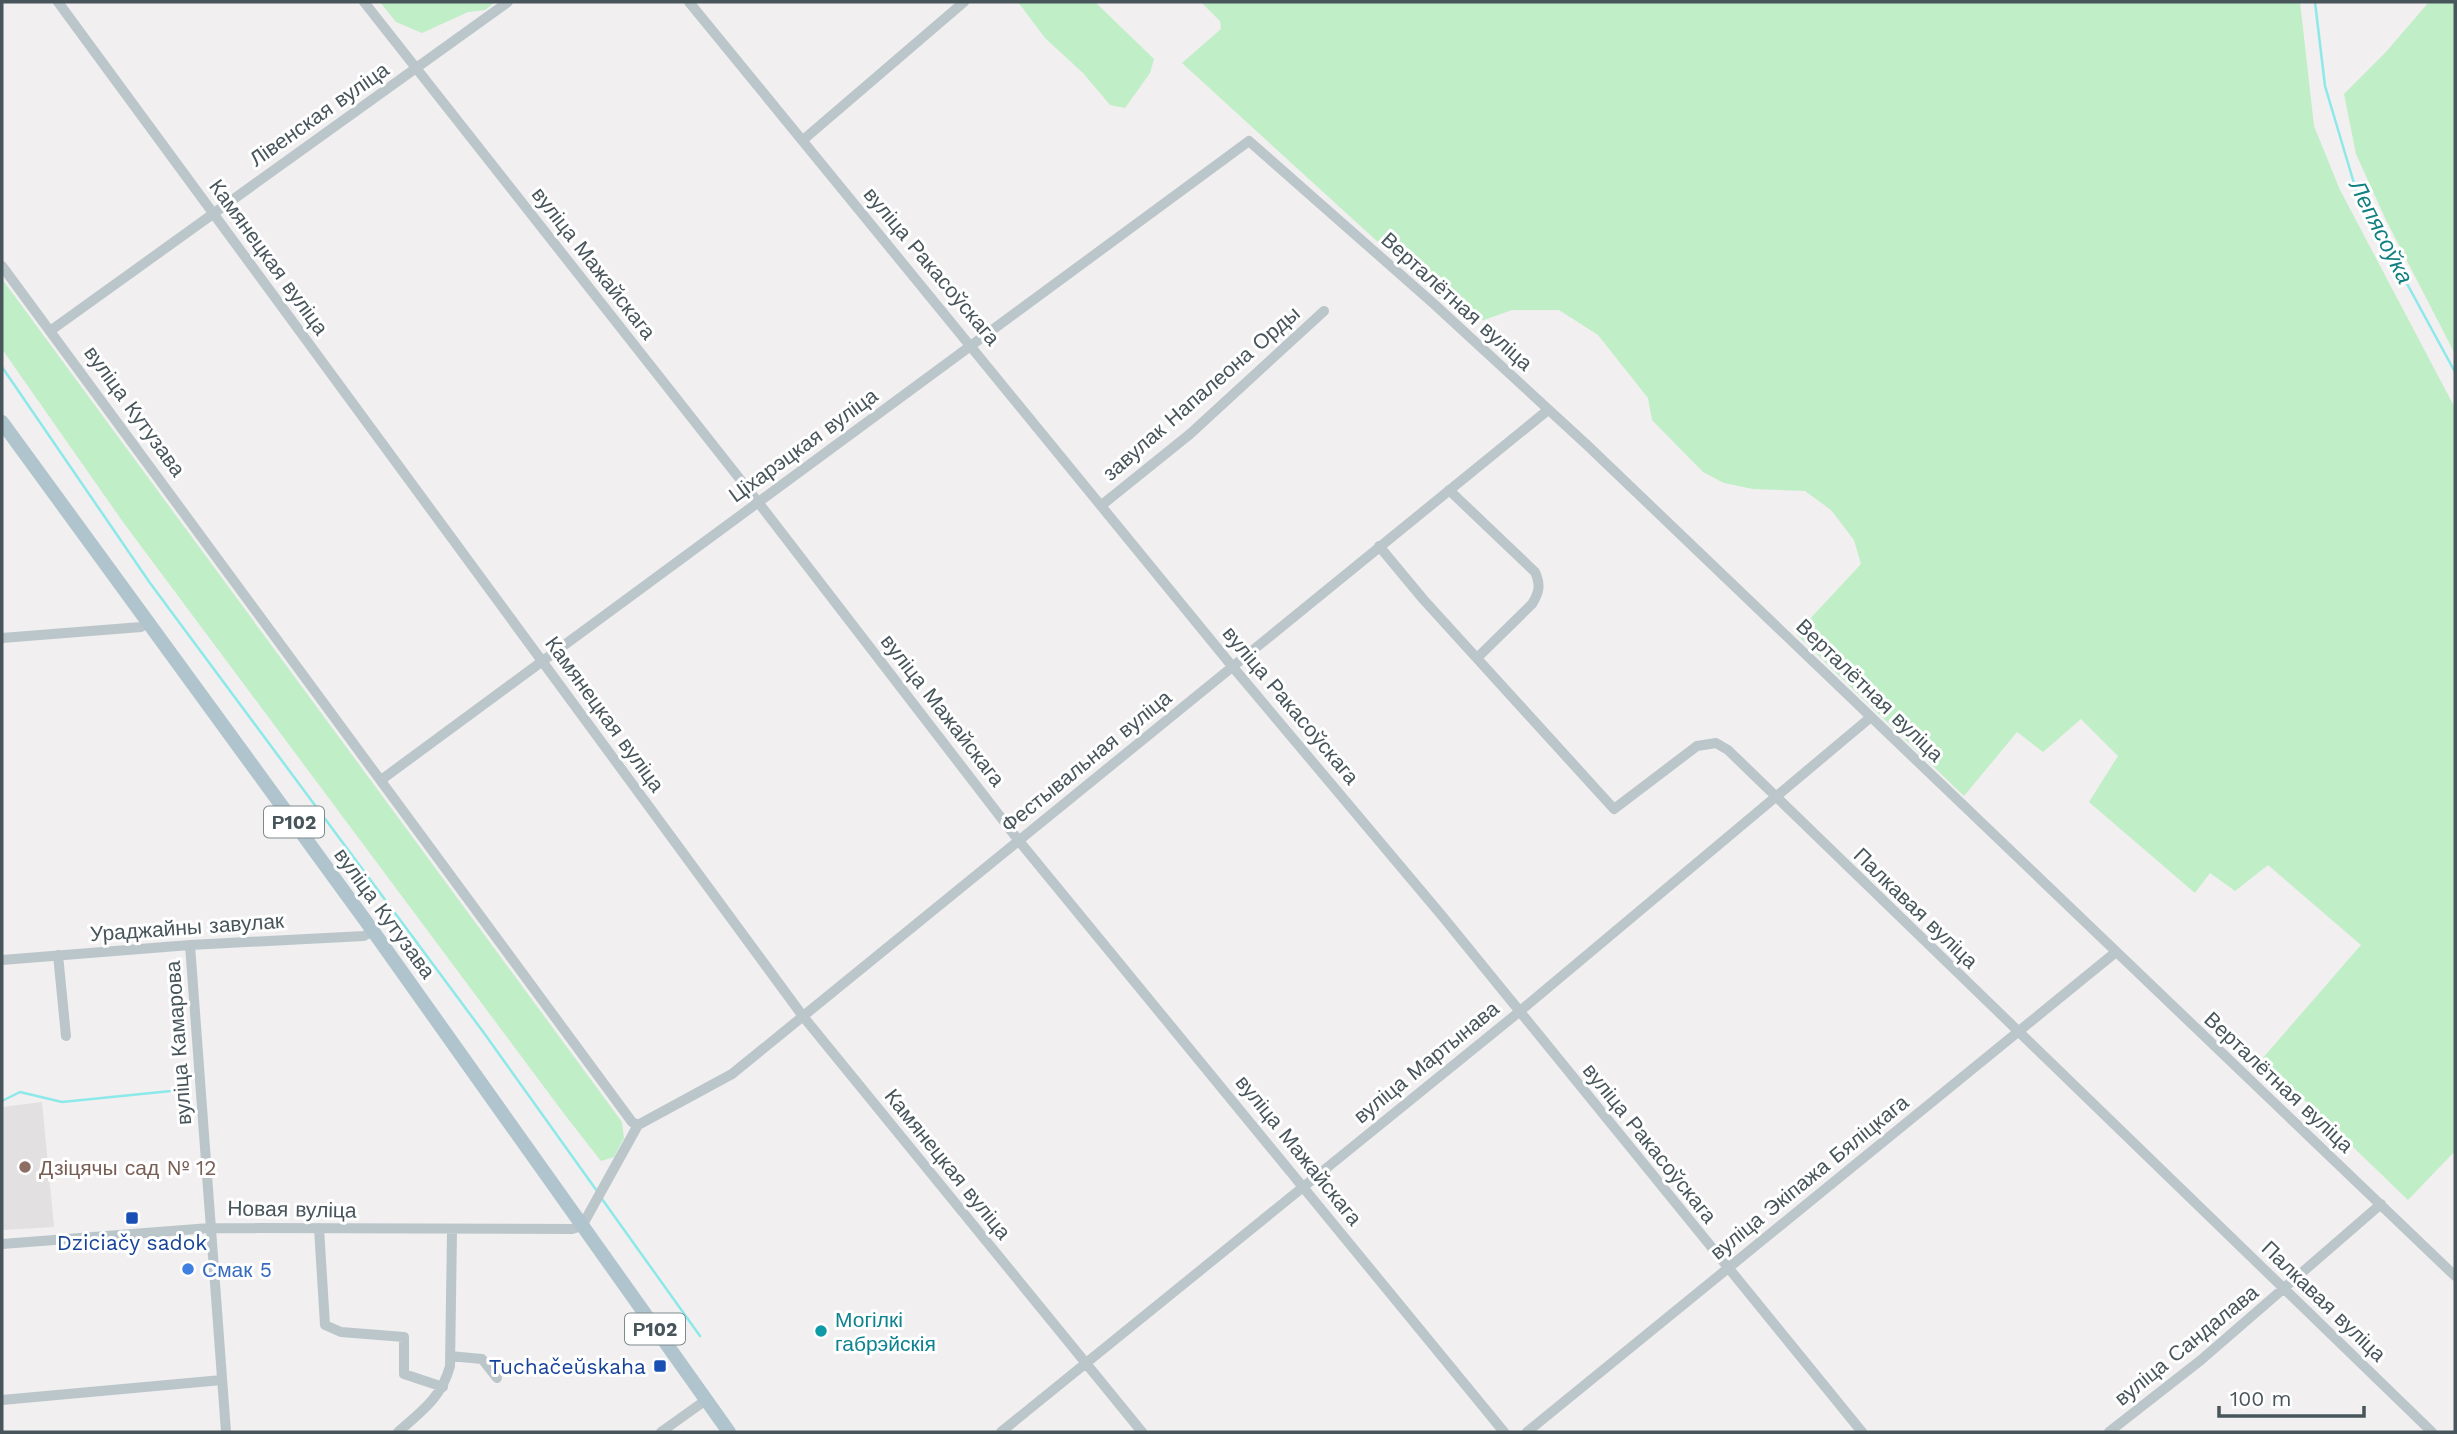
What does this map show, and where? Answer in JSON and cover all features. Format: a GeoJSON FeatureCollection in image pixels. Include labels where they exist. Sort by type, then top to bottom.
{"type":"FeatureCollection","features":[{"type":"Feature","properties":{"kind":"main road","name":"вуліца Кутузава"},"geometry":{"type":"LineString","coordinates":[[2,422],[373,931],[729,1432]]}},
{"type":"Feature","properties":{"kind":"street","name":"Камянецкая вуліца"},"geometry":{"type":"LineString","coordinates":[[58,2],[802,1015],[1142,1432]]}},
{"type":"Feature","properties":{"kind":"street","name":"вуліца Мажайскага"},"geometry":{"type":"LineString","coordinates":[[364,2],[758,502],[1019,841],[1504,1432]]}},
{"type":"Feature","properties":{"kind":"street","name":"Лівенская вуліца"},"geometry":{"type":"LineString","coordinates":[[50,331],[508,2]]}},
{"type":"Feature","properties":{"kind":"street","name":"вуліца Ракасоўскага"},"geometry":{"type":"LineString","coordinates":[[690,2],[1862,1432]]}},
{"type":"Feature","properties":{"kind":"street"},"geometry":{"type":"LineString","coordinates":[[803,140],[964,2]]}},
{"type":"Feature","properties":{"kind":"street","name":"Ціхарэцкая вуліца"},"geometry":{"type":"LineString","coordinates":[[381,780],[1248,141]]}},
{"type":"Feature","properties":{"kind":"street","name":"Верталётная вуліца"},"geometry":{"type":"LineString","coordinates":[[1248,141],[1434,304],[1548,410],[2455,1276]]}},
{"type":"Feature","properties":{"kind":"street","name":"вуліца Кутузава"},"geometry":{"type":"LineString","coordinates":[[2,266],[635,1123]]}},
{"type":"Feature","properties":{"kind":"street","name":"завулак Напалеона Орды"},"geometry":{"type":"LineString","coordinates":[[1103,504],[1190,434],[1324,311]]}},
{"type":"Feature","properties":{"kind":"street","name":"Фестывальная вуліца"},"geometry":{"type":"LineString","coordinates":[[635,1123],[732,1074],[1548,410]]}},
{"type":"Feature","properties":{"kind":"street"},"geometry":{"type":"LineString","coordinates":[[1449,490],[1535,572],[1539,585],[1532,604],[1478,657]]}},
{"type":"Feature","properties":{"kind":"street","name":"Палкавая вуліца"},"geometry":{"type":"LineString","coordinates":[[1379,546],[1423,599],[1614,809],[1697,746],[1707,742],[1716,743],[1728,750],[1774,798],[2432,1432]]}},
{"type":"Feature","properties":{"kind":"street"},"geometry":{"type":"LineString","coordinates":[[2,638],[141,627],[150,622]]}},
{"type":"Feature","properties":{"kind":"street","name":"вуліца Мартынава"},"geometry":{"type":"LineString","coordinates":[[1000,1432],[1519,1012],[1871,717]]}},
{"type":"Feature","properties":{"kind":"street","name":"Ураджайны завулак"},"geometry":{"type":"LineString","coordinates":[[2,960],[190,945],[364,936],[373,931]]}},
{"type":"Feature","properties":{"kind":"street","name":"вуліца Камарова"},"geometry":{"type":"LineString","coordinates":[[190,945],[226,1432]]}},
{"type":"Feature","properties":{"kind":"street","name":"вуліца Экіпажа Бяліцкага"},"geometry":{"type":"LineString","coordinates":[[1527,1432],[2116,952]]}},
{"type":"Feature","properties":{"kind":"street"},"geometry":{"type":"LineString","coordinates":[[58,955],[66,1036]]}},
{"type":"Feature","properties":{"kind":"street"},"geometry":{"type":"LineString","coordinates":[[582,1226],[635,1123]]}},
{"type":"Feature","properties":{"kind":"street","name":"вуліца Сандалава"},"geometry":{"type":"LineString","coordinates":[[2109,1432],[2195,1365],[2381,1204]]}},
{"type":"Feature","properties":{"kind":"street","name":"Новая вуліца"},"geometry":{"type":"LineString","coordinates":[[2,1244],[210,1228],[560,1231],[582,1226]]}},
{"type":"Feature","properties":{"kind":"street"},"geometry":{"type":"LineString","coordinates":[[319,1228],[325,1325],[341,1332],[404,1337],[404,1374],[443,1387]]}},
{"type":"Feature","properties":{"kind":"street"},"geometry":{"type":"LineString","coordinates":[[398,1432],[439,1396],[443,1387],[450,1356],[452,1231]]}},
{"type":"Feature","properties":{"kind":"street"},"geometry":{"type":"LineString","coordinates":[[450,1356],[482,1359],[497,1378]]}},
{"type":"Feature","properties":{"kind":"street"},"geometry":{"type":"LineString","coordinates":[[2,1400],[222,1381]]}},
{"type":"Feature","properties":{"kind":"street"},"geometry":{"type":"LineString","coordinates":[[661,1432],[706,1400]]}},
{"type":"Feature","properties":{"kind":"shaded area","name":"Дзіцячы сад № 12"},"geometry":{"type":"Polygon","coordinates":[[[42,1102],[54,1227],[2,1230],[2,1107],[42,1102]]]}},
{"type":"Feature","properties":{"kind":"green space"},"geometry":{"type":"Polygon","coordinates":[[[380,2],[495,2],[485,10],[468,12],[422,33],[396,22],[380,2]]]}},
{"type":"Feature","properties":{"kind":"green space"},"geometry":{"type":"Polygon","coordinates":[[[1018,2],[1095,2],[1154,59],[1150,73],[1125,108],[1110,105],[1083,73],[1045,38],[1018,2]]]}},
{"type":"Feature","properties":{"kind":"green space"},"geometry":{"type":"Polygon","coordinates":[[[1201,2],[2300,2],[2314,126],[2340,190],[2455,408],[2455,1151],[2408,1200],[2262,1059],[2361,945],[2268,865],[2235,891],[2210,873],[2195,893],[2089,802],[2118,756],[2081,719],[2043,752],[2017,732],[1964,796],[1796,634],[1861,564],[1854,540],[1831,510],[1805,491],[1753,489],[1724,483],[1703,472],[1652,420],[1648,398],[1598,335],[1559,310],[1512,310],[1484,320],[1465,316],[1448,306],[1182,63],[1221,29],[1220,21],[1201,2]]]}},
{"type":"Feature","properties":{"kind":"green space"},"geometry":{"type":"Polygon","coordinates":[[[2429,2],[2455,2],[2455,354],[2386,220],[2356,154],[2344,94],[2385,53],[2429,2]]]}},
{"type":"Feature","properties":{"kind":"green space"},"geometry":{"type":"Polygon","coordinates":[[[2,279],[622,1122],[624,1138],[614,1157],[601,1161],[565,1115],[123,522],[2,349],[2,279]]]}},
{"type":"Feature","properties":{"kind":"waterway","name":"Лепясоўка"},"geometry":{"type":"LineString","coordinates":[[2315,2],[2325,86],[2356,190],[2455,372]]}},
{"type":"Feature","properties":{"kind":"waterway"},"geometry":{"type":"LineString","coordinates":[[2,367],[150,583],[484,1033],[597,1191]]}},
{"type":"Feature","properties":{"kind":"waterway"},"geometry":{"type":"LineString","coordinates":[[2,1101],[20,1092],[62,1102],[181,1090]]}},
{"type":"Feature","properties":{"kind":"waterway"},"geometry":{"type":"LineString","coordinates":[[602,1199],[700,1336]]}},
{"type":"Feature","properties":{"kind":"place","name":"Дзіцячы сад № 12"},"geometry":{"type":"Point","coordinates":[25,1167]}},
{"type":"Feature","properties":{"kind":"place","name":"Dziciačy sadok"},"geometry":{"type":"Point","coordinates":[132,1218]}},
{"type":"Feature","properties":{"kind":"place","name":"Смак 5"},"geometry":{"type":"Point","coordinates":[188,1269]}},
{"type":"Feature","properties":{"kind":"place","name":"Могілкі габрэйскія"},"geometry":{"type":"Point","coordinates":[821,1331]}},
{"type":"Feature","properties":{"kind":"place","name":"Tuchačeŭskaha"},"geometry":{"type":"Point","coordinates":[660,1366]}}]}
